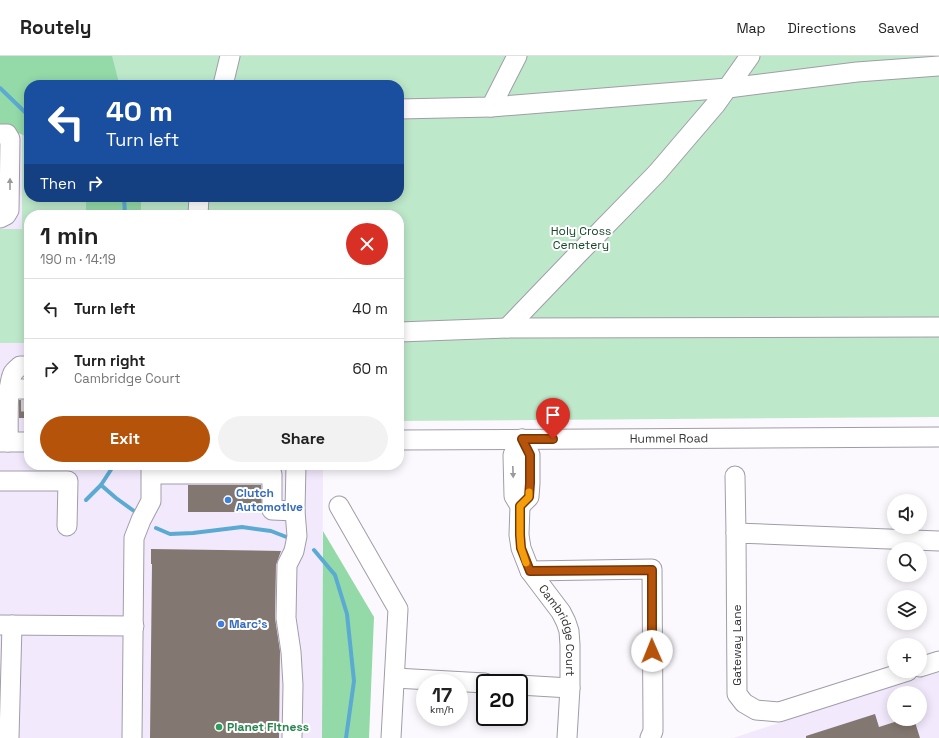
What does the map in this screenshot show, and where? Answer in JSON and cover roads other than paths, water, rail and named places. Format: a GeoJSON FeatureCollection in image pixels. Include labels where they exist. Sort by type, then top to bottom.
{"type":"FeatureCollection","features":[{"type":"Feature","properties":{"kind":"street"},"geometry":{"type":"LineString","coordinates":[[224,80],[230,56]]}},
{"type":"Feature","properties":{"kind":"street"},"geometry":{"type":"LineString","coordinates":[[491,107],[517,56]]}},
{"type":"Feature","properties":{"kind":"street"},"geometry":{"type":"LineString","coordinates":[[507,328],[657,173],[716,104],[750,56]]}},
{"type":"Feature","properties":{"kind":"street"},"geometry":{"type":"LineString","coordinates":[[404,109],[491,107],[728,88],[856,72],[939,66]]}},
{"type":"Feature","properties":{"kind":"street"},"geometry":{"type":"LineString","coordinates":[[0,134],[7,134],[10,139],[10,171],[9,210],[6,215],[0,218]]}},
{"type":"Feature","properties":{"kind":"street"},"geometry":{"type":"LineString","coordinates":[[404,332],[507,328],[939,327]]}},
{"type":"Feature","properties":{"kind":"street"},"geometry":{"type":"LineString","coordinates":[[24,366],[20,366],[14,372],[16,402],[4,442],[24,442]]}},
{"type":"Feature","properties":{"kind":"street","name":"Hummel Road"},"geometry":{"type":"LineString","coordinates":[[404,440],[939,437]]}},
{"type":"Feature","properties":{"kind":"street","name":"Cambridge Court"},"geometry":{"type":"LineString","coordinates":[[522,439],[530,455],[530,483],[529,497],[520,506],[521,548],[530,571],[537,583],[555,603],[566,622],[569,631],[570,688],[567,738]]}},
{"type":"Feature","properties":{"kind":"street"},"geometry":{"type":"LineString","coordinates":[[132,738],[134,538],[141,520],[151,502],[152,470],[272,474],[272,510],[296,511]]}},
{"type":"Feature","properties":{"kind":"street"},"geometry":{"type":"LineString","coordinates":[[292,738],[293,686],[291,652],[286,618],[287,565],[294,551],[298,536],[296,511],[296,470]]}},
{"type":"Feature","properties":{"kind":"street","name":"Gateway Lane"},"geometry":{"type":"LineString","coordinates":[[735,476],[737,694],[744,704],[756,710],[779,712],[887,678]]}},
{"type":"Feature","properties":{"kind":"street"},"geometry":{"type":"LineString","coordinates":[[0,481],[68,481],[67,526]]}},
{"type":"Feature","properties":{"kind":"street"},"geometry":{"type":"LineString","coordinates":[[339,506],[398,609],[391,738]]}},
{"type":"Feature","properties":{"kind":"street"},"geometry":{"type":"LineString","coordinates":[[736,533],[939,541]]}},
{"type":"Feature","properties":{"kind":"street"},"geometry":{"type":"LineString","coordinates":[[530,571],[652,570],[653,723],[650,738]]}},
{"type":"Feature","properties":{"kind":"street"},"geometry":{"type":"LineString","coordinates":[[9,738],[6,625],[134,626]]}},
{"type":"Feature","properties":{"kind":"street"},"geometry":{"type":"LineString","coordinates":[[927,665],[939,661]]}},
{"type":"Feature","properties":{"kind":"street"},"geometry":{"type":"LineString","coordinates":[[395,678],[476,683]]}},
{"type":"Feature","properties":{"kind":"street"},"geometry":{"type":"LineString","coordinates":[[528,686],[570,688]]}},
{"type":"Feature","properties":{"kind":"waterway"},"geometry":{"type":"LineString","coordinates":[[0,88],[24,111]]}},
{"type":"Feature","properties":{"kind":"waterway"},"geometry":{"type":"LineString","coordinates":[[124,202],[125,210]]}},
{"type":"Feature","properties":{"kind":"waterway"},"geometry":{"type":"LineString","coordinates":[[111,470],[101,485],[134,511]]}},
{"type":"Feature","properties":{"kind":"waterway"},"geometry":{"type":"LineString","coordinates":[[86,500],[101,485]]}},
{"type":"Feature","properties":{"kind":"waterway"},"geometry":{"type":"LineString","coordinates":[[156,528],[170,534],[193,533],[242,527],[271,531],[289,538]]}},
{"type":"Feature","properties":{"kind":"waterway"},"geometry":{"type":"LineString","coordinates":[[314,550],[335,575],[347,614],[354,681],[346,738]]}},
{"type":"Feature","properties":{"kind":"place","name":"Clutch Automotive"},"geometry":{"type":"Point","coordinates":[228,500]}},
{"type":"Feature","properties":{"kind":"place","name":"Marc's"},"geometry":{"type":"Point","coordinates":[221,624]}},
{"type":"Feature","properties":{"kind":"place","name":"Planet Fitness"},"geometry":{"type":"Point","coordinates":[219,727]}},
{"type":"Feature","properties":{"kind":"park label","name":"Holy Cross Cemetery"},"geometry":{"type":"Point","coordinates":[581,238]}}]}
